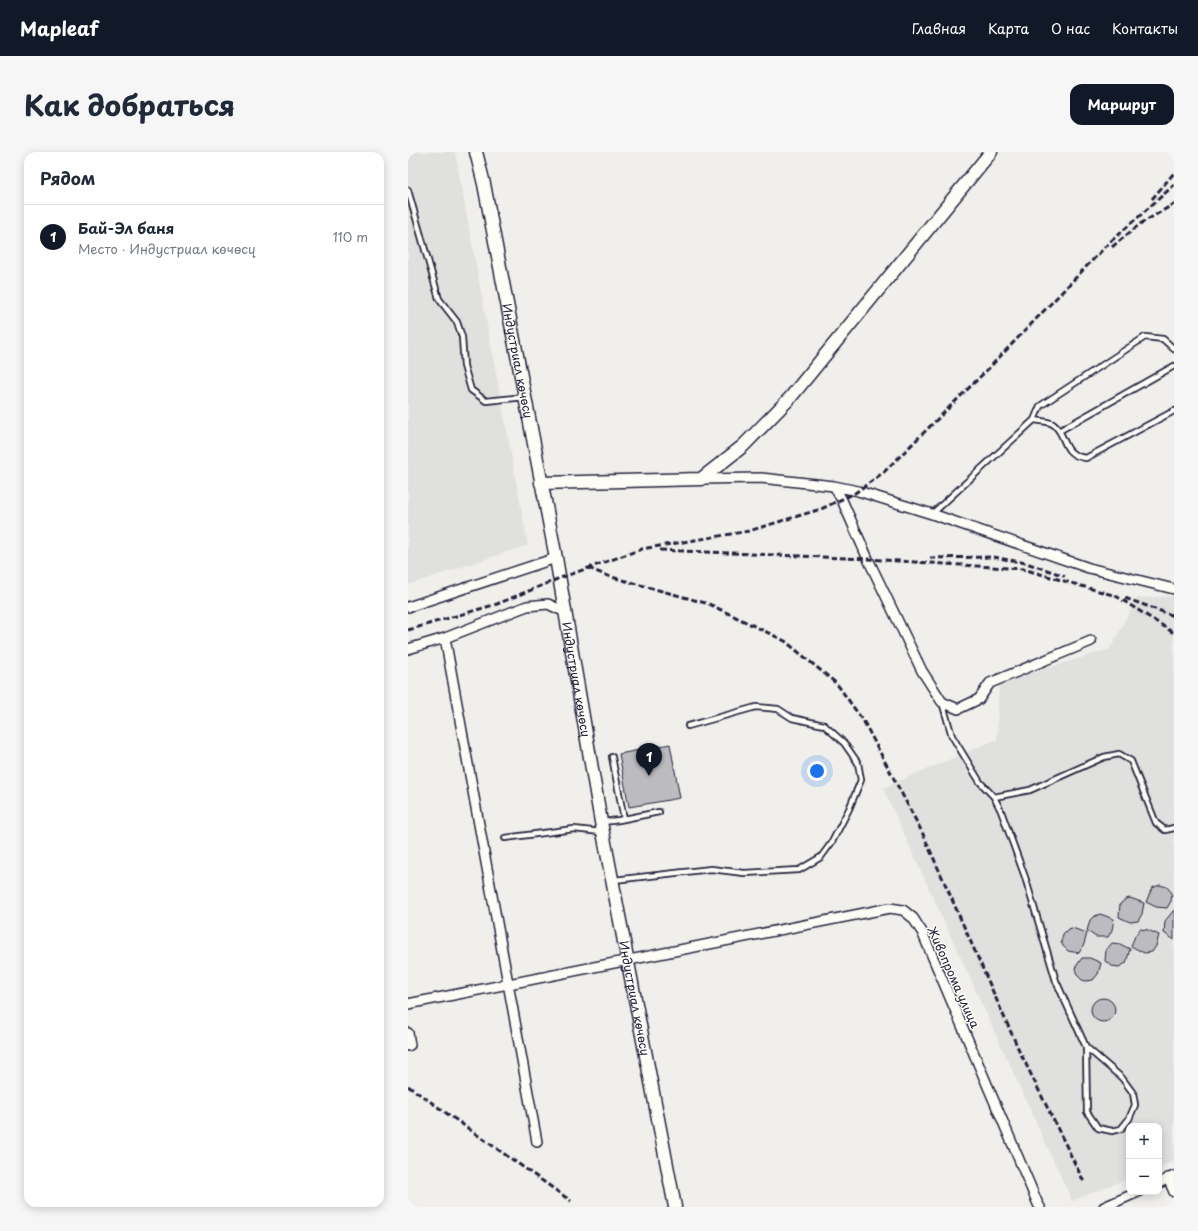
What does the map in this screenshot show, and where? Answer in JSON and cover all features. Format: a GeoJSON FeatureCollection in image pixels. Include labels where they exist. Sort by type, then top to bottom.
{"type":"FeatureCollection","features":[{"type":"Feature","properties":{"kind":"main road","name":"Индустриал көчөсү"},"geometry":{"type":"LineString","coordinates":[[476,152],[484,184],[556,558],[602,827],[675,1207]]}},
{"type":"Feature","properties":{"kind":"main road"},"geometry":{"type":"LineString","coordinates":[[541,483],[701,479],[743,446],[790,398],[991,152]]}},
{"type":"Feature","properties":{"kind":"street"},"geometry":{"type":"LineString","coordinates":[[701,479],[760,478],[834,486],[858,491],[932,514],[1088,568],[1174,589]]}},
{"type":"Feature","properties":{"kind":"street"},"geometry":{"type":"LineString","coordinates":[[834,486],[842,500],[868,559],[922,671],[942,702],[958,709],[980,699],[990,683],[1091,641]]}},
{"type":"Feature","properties":{"kind":"street"},"geometry":{"type":"LineString","coordinates":[[408,607],[556,558]]}},
{"type":"Feature","properties":{"kind":"street"},"geometry":{"type":"LineString","coordinates":[[408,649],[445,638],[526,606],[548,604],[565,612]]}},
{"type":"Feature","properties":{"kind":"street"},"geometry":{"type":"LineString","coordinates":[[445,638],[537,1142]]}},
{"type":"Feature","properties":{"kind":"street","name":"Живопрома улица"},"geometry":{"type":"LineString","coordinates":[[408,1004],[890,908],[903,910],[913,918],[922,932],[1040,1207]]}},
{"type":"Feature","properties":{"kind":"street"},"geometry":{"type":"LineString","coordinates":[[408,1033],[410,1045],[408,1046]]}},
{"type":"Feature","properties":{"kind":"street"},"geometry":{"type":"LineString","coordinates":[[1162,1182],[1171,1177],[1174,1192]]}},
{"type":"Feature","properties":{"kind":"street"},"geometry":{"type":"LineString","coordinates":[[1104,1207],[1131,1195]]}},
{"type":"Feature","properties":{"kind":"lane"},"geometry":{"type":"LineString","coordinates":[[408,190],[439,299],[458,322],[462,337],[464,366],[471,390],[486,401],[525,398]]}},
{"type":"Feature","properties":{"kind":"lane"},"geometry":{"type":"LineString","coordinates":[[932,514],[1034,420],[1040,406],[1145,337],[1163,339],[1174,349]]}},
{"type":"Feature","properties":{"kind":"lane"},"geometry":{"type":"LineString","coordinates":[[1059,431],[1174,366]]}},
{"type":"Feature","properties":{"kind":"lane"},"geometry":{"type":"LineString","coordinates":[[1034,420],[1052,423],[1059,431],[1066,447],[1077,457],[1086,458],[1174,411]]}},
{"type":"Feature","properties":{"kind":"lane"},"geometry":{"type":"LineString","coordinates":[[942,702],[952,736],[980,782],[994,797],[1001,811],[1024,877],[1056,981],[1086,1047],[1087,1112],[1098,1128],[1112,1131],[1121,1129],[1129,1119],[1135,1105],[1133,1093],[1122,1078],[1086,1047]]}},
{"type":"Feature","properties":{"kind":"lane"},"geometry":{"type":"LineString","coordinates":[[612,880],[711,869],[744,873],[799,870],[821,857],[832,842],[849,809],[861,780],[858,763],[844,743],[824,725],[792,718],[778,709],[756,707],[688,726]]}},
{"type":"Feature","properties":{"kind":"lane"},"geometry":{"type":"LineString","coordinates":[[994,797],[1030,790],[1104,757],[1119,754],[1131,761],[1156,823],[1165,830],[1174,828]]}},
{"type":"Feature","properties":{"kind":"lane"},"geometry":{"type":"LineString","coordinates":[[612,757],[624,819]]}},
{"type":"Feature","properties":{"kind":"lane"},"geometry":{"type":"LineString","coordinates":[[505,838],[602,827],[624,819],[659,812]]}},
{"type":"Feature","properties":{"kind":"shaded area"},"geometry":{"type":"Polygon","coordinates":[[[408,152],[455,152],[528,545],[408,585],[408,152]]]}},
{"type":"Feature","properties":{"kind":"shaded area"},"geometry":{"type":"Polygon","coordinates":[[[1174,596],[1174,1161],[1162,1166],[1162,1123],[1126,1123],[1126,1179],[1072,1201],[883,788],[997,739],[999,683],[1110,649],[1137,598],[1174,596]]]}},
{"type":"Feature","properties":{"kind":"building"},"geometry":{"type":"Polygon","coordinates":[[[670,744],[680,798],[629,807],[619,754],[670,744]]]}},
{"type":"Feature","properties":{"kind":"building"},"geometry":{"type":"Polygon","coordinates":[[[1160,885],[1167,887],[1172,893],[1171,901],[1167,908],[1156,907],[1146,902],[1152,888],[1160,885]]]}},
{"type":"Feature","properties":{"kind":"building"},"geometry":{"type":"Polygon","coordinates":[[[1130,898],[1144,903],[1142,914],[1138,921],[1130,922],[1119,917],[1120,904],[1126,899],[1130,898]]]}},
{"type":"Feature","properties":{"kind":"building"},"geometry":{"type":"Polygon","coordinates":[[[1174,910],[1174,940],[1164,933],[1165,921],[1174,910]]]}},
{"type":"Feature","properties":{"kind":"building"},"geometry":{"type":"Polygon","coordinates":[[[1100,914],[1114,919],[1112,930],[1108,937],[1096,937],[1087,931],[1090,920],[1100,914]]]}},
{"type":"Feature","properties":{"kind":"building"},"geometry":{"type":"Polygon","coordinates":[[[1072,928],[1087,933],[1084,944],[1079,953],[1068,951],[1061,942],[1063,934],[1068,929],[1072,928]]]}},
{"type":"Feature","properties":{"kind":"building"},"geometry":{"type":"Polygon","coordinates":[[[1140,929],[1148,930],[1159,935],[1156,946],[1152,952],[1144,953],[1131,946],[1140,929]]]}},
{"type":"Feature","properties":{"kind":"building"},"geometry":{"type":"Polygon","coordinates":[[[1112,943],[1120,944],[1130,949],[1126,963],[1119,967],[1112,966],[1105,961],[1106,950],[1112,943]]]}},
{"type":"Feature","properties":{"kind":"building"},"geometry":{"type":"Polygon","coordinates":[[[1082,958],[1090,958],[1101,963],[1098,974],[1093,980],[1082,980],[1077,975],[1075,968],[1082,958]]]}},
{"type":"Feature","properties":{"kind":"building"},"geometry":{"type":"Polygon","coordinates":[[[1103,998],[1111,1002],[1115,1010],[1111,1018],[1103,1022],[1095,1018],[1091,1010],[1095,1002],[1103,998]]]}},
{"type":"Feature","properties":{"kind":"railway"},"geometry":{"type":"LineString","coordinates":[[1152,199],[1174,173]]}},
{"type":"Feature","properties":{"kind":"railway"},"geometry":{"type":"LineString","coordinates":[[408,630],[497,604],[560,578],[642,549],[749,531],[821,509],[855,493],[884,472],[988,369],[1109,243],[1174,185]]}},
{"type":"Feature","properties":{"kind":"railway"},"geometry":{"type":"LineString","coordinates":[[1112,247],[1140,224],[1174,204]]}},
{"type":"Feature","properties":{"kind":"railway"},"geometry":{"type":"LineString","coordinates":[[660,550],[868,559],[1023,569],[1116,596],[1174,633]]}},
{"type":"Feature","properties":{"kind":"railway"},"geometry":{"type":"LineString","coordinates":[[930,558],[993,557],[1026,563],[1065,576]]}},
{"type":"Feature","properties":{"kind":"railway"},"geometry":{"type":"LineString","coordinates":[[588,568],[608,576],[709,604],[785,641],[837,684],[864,722],[922,832],[1018,1048],[1084,1182]]}},
{"type":"Feature","properties":{"kind":"railway"},"geometry":{"type":"LineString","coordinates":[[1125,598],[1174,616]]}},
{"type":"Feature","properties":{"kind":"railway"},"geometry":{"type":"LineString","coordinates":[[408,1086],[571,1201]]}},
{"type":"Feature","properties":{"kind":"place","name":"Бай-Эл баня"},"geometry":{"type":"Point","coordinates":[649,776]}}]}
